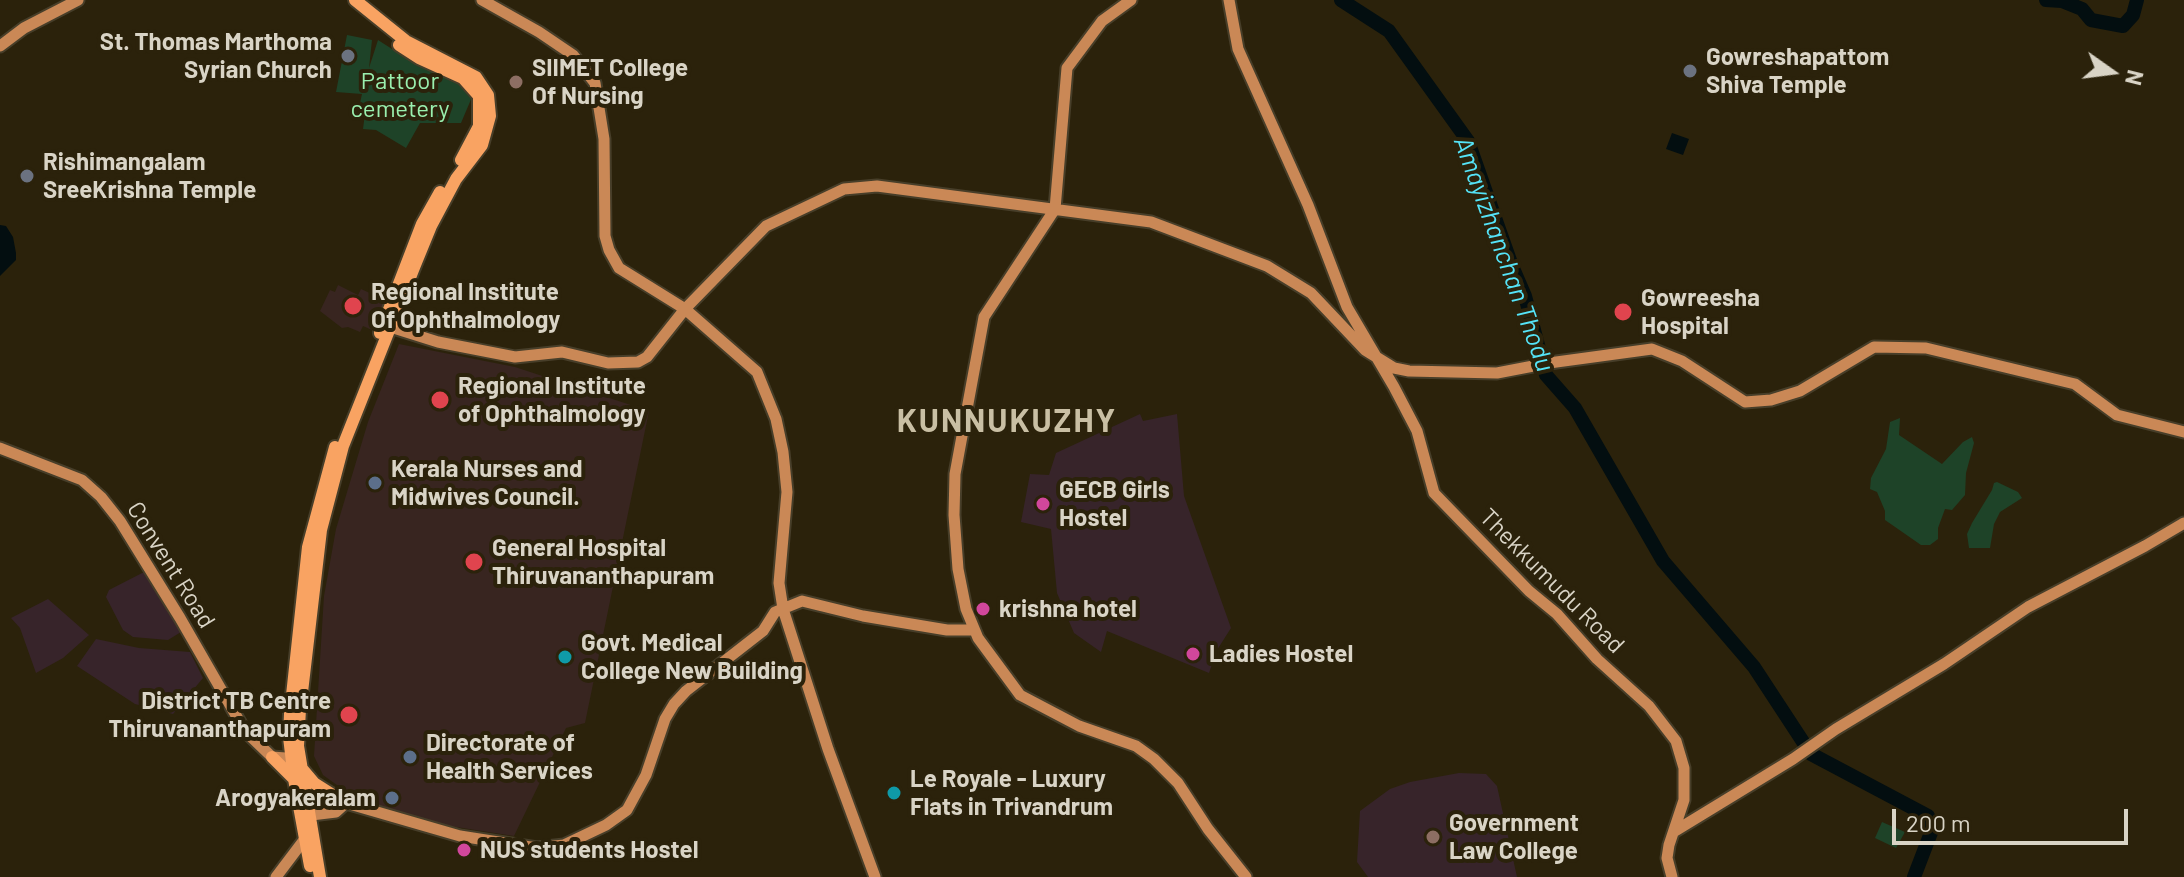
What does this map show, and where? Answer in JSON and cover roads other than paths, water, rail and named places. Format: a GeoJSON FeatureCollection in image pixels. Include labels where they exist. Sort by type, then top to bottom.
{"type":"FeatureCollection","features":[{"type":"Feature","properties":{"kind":"main road"},"geometry":{"type":"LineString","coordinates":[[344,0],[405,49],[468,81],[479,100],[479,126],[475,137],[422,224],[387,326]]}},
{"type":"Feature","properties":{"kind":"main road"},"geometry":{"type":"LineString","coordinates":[[320,877],[305,814],[290,714],[308,547],[342,425],[431,226],[456,179],[482,145],[488,131],[490,106],[488,95],[476,77],[406,41],[355,0]]}},
{"type":"Feature","properties":{"kind":"main road"},"geometry":{"type":"LineString","coordinates":[[269,753],[296,760],[314,783],[341,800]]}},
{"type":"Feature","properties":{"kind":"main road"},"geometry":{"type":"LineString","coordinates":[[305,814],[305,842],[312,877]]}},
{"type":"Feature","properties":{"kind":"street"},"geometry":{"type":"LineString","coordinates":[[0,46],[24,28],[78,0]]}},
{"type":"Feature","properties":{"kind":"street"},"geometry":{"type":"LineString","coordinates":[[482,0],[569,53],[595,83],[604,139],[605,236],[619,268],[685,309],[757,372],[776,419],[783,452],[787,492],[779,583],[783,609],[828,749],[875,877]]}},
{"type":"Feature","properties":{"kind":"street"},"geometry":{"type":"LineString","coordinates":[[1131,0],[1102,21],[1067,68],[1055,209],[984,317],[955,474],[958,569],[966,609],[974,630],[985,651],[1020,695],[1079,726],[1136,746],[1154,759],[1178,783],[1208,829],[1246,877]]}},
{"type":"Feature","properties":{"kind":"street","name":"Thekkumudu Road"},"geometry":{"type":"LineString","coordinates":[[1229,0],[1238,49],[1308,205],[1347,307],[1417,431],[1434,493],[1529,591],[1557,614],[1597,659],[1649,706],[1676,741],[1684,768],[1684,800],[1669,845],[1667,858],[1672,877]]}},
{"type":"Feature","properties":{"kind":"street"},"geometry":{"type":"LineString","coordinates":[[387,326],[438,342],[515,357],[562,352],[608,363],[638,362],[647,357],[685,309],[766,226],[844,189],[877,186],[1151,222],[1267,266],[1311,293],[1376,357],[1394,368],[1409,371],[1497,373],[1652,349],[1682,361],[1745,402],[1771,400],[1800,391],[1874,347],[1926,348],[2075,384],[2117,415],[2184,432]]}},
{"type":"Feature","properties":{"kind":"street","name":"Convent Road"},"geometry":{"type":"LineString","coordinates":[[0,448],[82,480],[101,497],[120,521],[165,593],[245,731],[269,753]]}},
{"type":"Feature","properties":{"kind":"street"},"geometry":{"type":"LineString","coordinates":[[1675,831],[1793,759],[2028,607],[2184,523]]}},
{"type":"Feature","properties":{"kind":"street"},"geometry":{"type":"LineString","coordinates":[[305,814],[341,800],[460,836],[537,848],[564,845],[580,839],[627,810],[646,775],[665,719],[686,691],[746,647],[763,631],[775,612],[802,601],[863,616],[947,630],[974,630]]}},
{"type":"Feature","properties":{"kind":"street"},"geometry":{"type":"LineString","coordinates":[[269,753],[296,760]]}},
{"type":"Feature","properties":{"kind":"street"},"geometry":{"type":"LineString","coordinates":[[276,877],[305,842]]}},
{"type":"Feature","properties":{"kind":"waterway","name":"Amayizhanchan Thodu"},"geometry":{"type":"LineString","coordinates":[[1341,0],[1389,31],[1468,141],[1525,296],[1546,375],[1575,408],[1663,561],[1754,667],[1811,754],[1928,816],[1932,830],[1914,877]]}},
{"type":"Feature","properties":{"kind":"waterway"},"geometry":{"type":"LineString","coordinates":[[2046,0],[2062,1],[2082,9],[2091,20],[2123,26],[2133,15],[2137,0]]}},
{"type":"Feature","properties":{"kind":"place","name":"St. Thomas Marthoma Syrian Church"},"geometry":{"type":"Point","coordinates":[348,56]}},
{"type":"Feature","properties":{"kind":"place","name":"Gowreshapattom Shiva Temple"},"geometry":{"type":"Point","coordinates":[1690,71]}},
{"type":"Feature","properties":{"kind":"place","name":"SIIMET College Of Nursing"},"geometry":{"type":"Point","coordinates":[516,82]}},
{"type":"Feature","properties":{"kind":"place","name":"Rishimangalam SreeKrishna Temple"},"geometry":{"type":"Point","coordinates":[27,176]}},
{"type":"Feature","properties":{"kind":"place","name":"Regional Institute Of Ophthalmology"},"geometry":{"type":"Point","coordinates":[353,306]}},
{"type":"Feature","properties":{"kind":"place","name":"Gowreesha Hospital"},"geometry":{"type":"Point","coordinates":[1623,312]}},
{"type":"Feature","properties":{"kind":"place","name":"Regional Institute of Ophthalmology"},"geometry":{"type":"Point","coordinates":[440,400]}},
{"type":"Feature","properties":{"kind":"place","name":"Kerala Nurses and Midwives Council."},"geometry":{"type":"Point","coordinates":[375,483]}},
{"type":"Feature","properties":{"kind":"place","name":"GECB Girls Hostel"},"geometry":{"type":"Point","coordinates":[1043,504]}},
{"type":"Feature","properties":{"kind":"place","name":"General Hospital Thiruvananthapuram"},"geometry":{"type":"Point","coordinates":[474,562]}},
{"type":"Feature","properties":{"kind":"place","name":"krishna hotel"},"geometry":{"type":"Point","coordinates":[983,609]}},
{"type":"Feature","properties":{"kind":"place","name":"Ladies Hostel"},"geometry":{"type":"Point","coordinates":[1193,654]}},
{"type":"Feature","properties":{"kind":"place","name":"Govt. Medical College New Building"},"geometry":{"type":"Point","coordinates":[565,657]}},
{"type":"Feature","properties":{"kind":"place","name":"District TB Centre Thiruvananthapuram"},"geometry":{"type":"Point","coordinates":[349,715]}},
{"type":"Feature","properties":{"kind":"place","name":"Directorate of Health Services"},"geometry":{"type":"Point","coordinates":[410,757]}},
{"type":"Feature","properties":{"kind":"place","name":"Le Royale - Luxury Flats in Trivandrum"},"geometry":{"type":"Point","coordinates":[894,793]}},
{"type":"Feature","properties":{"kind":"place","name":"Arogyakeralam"},"geometry":{"type":"Point","coordinates":[392,798]}},
{"type":"Feature","properties":{"kind":"place","name":"Government Law College"},"geometry":{"type":"Point","coordinates":[1433,837]}},
{"type":"Feature","properties":{"kind":"place","name":"NUS students Hostel"},"geometry":{"type":"Point","coordinates":[464,850]}},
{"type":"Feature","properties":{"kind":"district","name":"KUNNUKUZHY"},"geometry":{"type":"Point","coordinates":[1007,421]}},
{"type":"Feature","properties":{"kind":"park label","name":"Pattoor cemetery"},"geometry":{"type":"Point","coordinates":[400,95]}}]}
